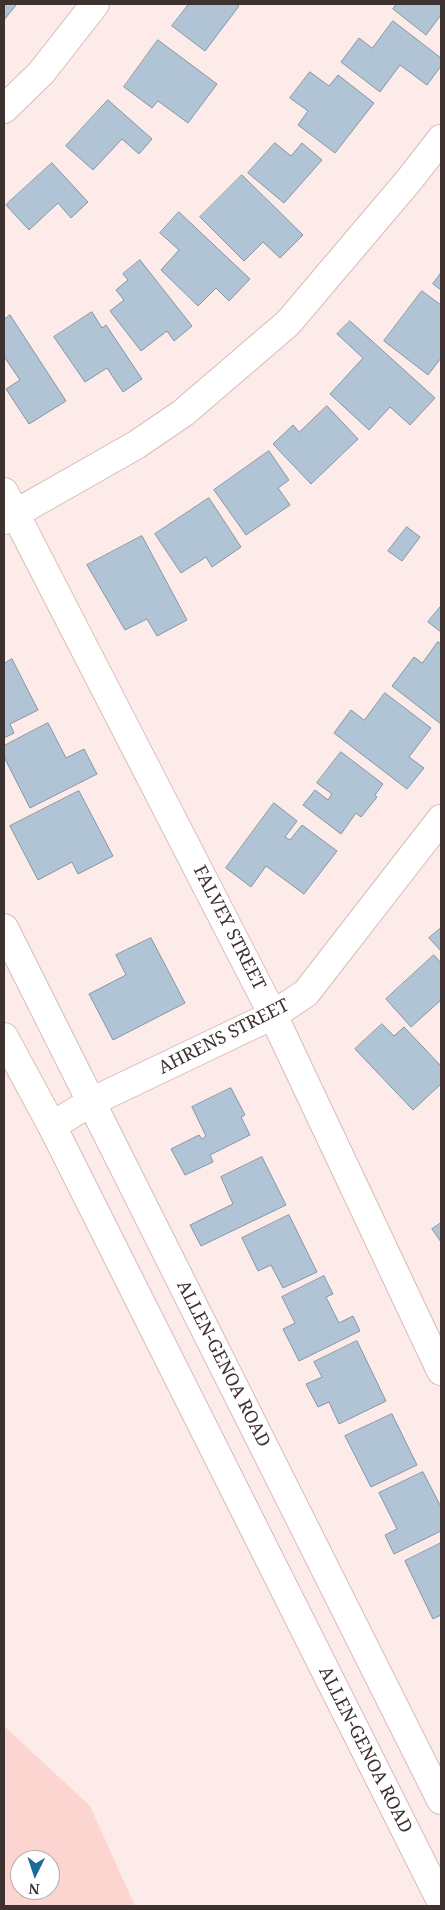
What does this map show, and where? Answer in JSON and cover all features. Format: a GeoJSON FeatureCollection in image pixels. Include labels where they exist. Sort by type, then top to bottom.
{"type":"FeatureCollection","features":[{"type":"Feature","properties":{"kind":"street"},"geometry":{"type":"LineString","coordinates":[[4,108],[41,74],[95,4]]}},
{"type":"Feature","properties":{"kind":"street"},"geometry":{"type":"LineString","coordinates":[[8,508],[136,445],[183,413],[288,323],[410,179],[441,139]]}},
{"type":"Feature","properties":{"kind":"street","name":"FALVEY STREET"},"geometry":{"type":"LineString","coordinates":[[8,508],[274,1015],[441,1371]]}},
{"type":"Feature","properties":{"kind":"street","name":"AHRENS STREET"},"geometry":{"type":"LineString","coordinates":[[52,1126],[92,1102],[274,1015],[306,993],[441,819]]}},
{"type":"Feature","properties":{"kind":"street","name":"ALLEN-GENOA ROAD"},"geometry":{"type":"LineString","coordinates":[[4,928],[441,1800]]}},
{"type":"Feature","properties":{"kind":"street","name":"ALLEN-GENOA ROAD"},"geometry":{"type":"LineString","coordinates":[[4,1037],[52,1126],[441,1901]]}},
{"type":"Feature","properties":{"kind":"shaded area"},"geometry":{"type":"Polygon","coordinates":[[[4,1726],[90,1806],[135,1906],[4,1906],[4,1726]]]}},
{"type":"Feature","properties":{"kind":"building"},"geometry":{"type":"Polygon","coordinates":[[[4,4],[17,4],[4,20],[4,4]]]}},
{"type":"Feature","properties":{"kind":"building"},"geometry":{"type":"Polygon","coordinates":[[[189,4],[235,4],[239,6],[205,51],[172,26],[189,4]]]}},
{"type":"Feature","properties":{"kind":"building"},"geometry":{"type":"Polygon","coordinates":[[[397,4],[441,4],[441,15],[426,35],[393,9],[397,4]]]}},
{"type":"Feature","properties":{"kind":"building"},"geometry":{"type":"Polygon","coordinates":[[[393,21],[441,58],[441,66],[427,85],[400,65],[380,92],[341,62],[359,38],[372,48],[393,21]]]}},
{"type":"Feature","properties":{"kind":"building"},"geometry":{"type":"Polygon","coordinates":[[[158,40],[217,84],[188,123],[158,101],[152,108],[124,87],[158,40]]]}},
{"type":"Feature","properties":{"kind":"building"},"geometry":{"type":"Polygon","coordinates":[[[310,72],[329,86],[338,75],[374,103],[335,153],[298,125],[308,111],[290,98],[310,72]]]}},
{"type":"Feature","properties":{"kind":"building"},"geometry":{"type":"Polygon","coordinates":[[[108,100],[152,139],[139,154],[122,139],[93,170],[66,146],[108,100]]]}},
{"type":"Feature","properties":{"kind":"building"},"geometry":{"type":"Polygon","coordinates":[[[275,143],[291,156],[302,143],[322,160],[284,203],[248,173],[275,143]]]}},
{"type":"Feature","properties":{"kind":"building"},"geometry":{"type":"Polygon","coordinates":[[[52,163],[88,202],[71,218],[58,203],[29,230],[6,205],[52,163]]]}},
{"type":"Feature","properties":{"kind":"building"},"geometry":{"type":"Polygon","coordinates":[[[242,175],[303,235],[280,258],[263,242],[244,261],[200,217],[242,175]]]}},
{"type":"Feature","properties":{"kind":"building"},"geometry":{"type":"Polygon","coordinates":[[[179,212],[250,279],[229,301],[216,288],[198,306],[161,270],[179,250],[160,233],[179,212]]]}},
{"type":"Feature","properties":{"kind":"building"},"geometry":{"type":"Polygon","coordinates":[[[140,260],[192,326],[174,341],[167,331],[141,351],[110,311],[124,300],[116,290],[128,280],[123,274],[140,260]]]}},
{"type":"Feature","properties":{"kind":"building"},"geometry":{"type":"Polygon","coordinates":[[[441,273],[441,290],[433,284],[441,273]]]}},
{"type":"Feature","properties":{"kind":"building"},"geometry":{"type":"Polygon","coordinates":[[[422,291],[441,305],[441,358],[428,375],[384,341],[422,291]]]}},
{"type":"Feature","properties":{"kind":"building"},"geometry":{"type":"Polygon","coordinates":[[[92,312],[102,328],[106,325],[142,379],[123,392],[107,368],[85,382],[54,337],[92,312]]]}},
{"type":"Feature","properties":{"kind":"building"},"geometry":{"type":"Polygon","coordinates":[[[10,315],[66,401],[29,424],[6,389],[20,380],[4,359],[4,320],[10,315]]]}},
{"type":"Feature","properties":{"kind":"building"},"geometry":{"type":"Polygon","coordinates":[[[350,321],[435,398],[410,425],[390,407],[369,430],[330,394],[363,358],[337,334],[350,321]]]}},
{"type":"Feature","properties":{"kind":"building"},"geometry":{"type":"Polygon","coordinates":[[[327,406],[358,439],[311,484],[273,444],[293,425],[299,432],[327,406]]]}},
{"type":"Feature","properties":{"kind":"building"},"geometry":{"type":"Polygon","coordinates":[[[269,451],[289,480],[278,488],[290,505],[246,535],[214,490],[269,451]]]}},
{"type":"Feature","properties":{"kind":"building"},"geometry":{"type":"Polygon","coordinates":[[[209,498],[241,547],[212,567],[206,557],[181,573],[155,534],[209,498]]]}},
{"type":"Feature","properties":{"kind":"building"},"geometry":{"type":"Polygon","coordinates":[[[407,527],[420,537],[402,561],[388,551],[407,527]]]}},
{"type":"Feature","properties":{"kind":"building"},"geometry":{"type":"Polygon","coordinates":[[[142,536],[187,620],[157,636],[147,619],[125,630],[87,565],[142,536]]]}},
{"type":"Feature","properties":{"kind":"building"},"geometry":{"type":"Polygon","coordinates":[[[441,606],[441,632],[428,622],[441,606]]]}},
{"type":"Feature","properties":{"kind":"building"},"geometry":{"type":"Polygon","coordinates":[[[438,642],[441,644],[441,724],[392,686],[414,657],[422,663],[438,642]]]}},
{"type":"Feature","properties":{"kind":"building"},"geometry":{"type":"Polygon","coordinates":[[[12,659],[38,710],[10,724],[14,733],[4,738],[4,664],[12,659]]]}},
{"type":"Feature","properties":{"kind":"building"},"geometry":{"type":"Polygon","coordinates":[[[385,693],[431,728],[409,757],[424,768],[407,789],[334,733],[351,710],[364,720],[385,693]]]}},
{"type":"Feature","properties":{"kind":"building"},"geometry":{"type":"Polygon","coordinates":[[[48,723],[66,758],[84,749],[97,774],[30,808],[4,757],[4,746],[48,723]]]}},
{"type":"Feature","properties":{"kind":"building"},"geometry":{"type":"Polygon","coordinates":[[[341,752],[383,784],[375,795],[377,797],[361,817],[356,813],[341,834],[303,805],[315,790],[328,800],[332,794],[317,783],[341,752]]]}},
{"type":"Feature","properties":{"kind":"building"},"geometry":{"type":"Polygon","coordinates":[[[79,791],[113,856],[78,874],[72,862],[38,880],[10,826],[79,791]]]}},
{"type":"Feature","properties":{"kind":"building"},"geometry":{"type":"Polygon","coordinates":[[[274,803],[297,821],[285,837],[290,840],[302,825],[337,851],[304,894],[266,866],[251,887],[226,868],[274,803]]]}},
{"type":"Feature","properties":{"kind":"building"},"geometry":{"type":"Polygon","coordinates":[[[441,928],[441,951],[429,938],[441,928]]]}},
{"type":"Feature","properties":{"kind":"building"},"geometry":{"type":"Polygon","coordinates":[[[151,938],[185,1003],[113,1040],[89,994],[126,975],[116,955],[151,938]]]}},
{"type":"Feature","properties":{"kind":"building"},"geometry":{"type":"Polygon","coordinates":[[[434,955],[441,963],[441,1000],[411,1027],[386,999],[434,955]]]}},
{"type":"Feature","properties":{"kind":"building"},"geometry":{"type":"Polygon","coordinates":[[[382,1024],[394,1036],[404,1027],[441,1066],[441,1084],[413,1110],[355,1049],[382,1024]]]}},
{"type":"Feature","properties":{"kind":"building"},"geometry":{"type":"Polygon","coordinates":[[[231,1088],[245,1115],[241,1117],[250,1135],[210,1155],[213,1162],[185,1175],[171,1149],[199,1135],[202,1139],[206,1136],[192,1107],[231,1088]]]}},
{"type":"Feature","properties":{"kind":"building"},"geometry":{"type":"Polygon","coordinates":[[[262,1157],[286,1205],[201,1246],[190,1225],[233,1204],[221,1177],[262,1157]]]}},
{"type":"Feature","properties":{"kind":"building"},"geometry":{"type":"Polygon","coordinates":[[[289,1215],[317,1272],[283,1288],[271,1265],[258,1271],[242,1238],[289,1215]]]}},
{"type":"Feature","properties":{"kind":"building"},"geometry":{"type":"Polygon","coordinates":[[[441,1223],[441,1242],[432,1229],[441,1223]]]}},
{"type":"Feature","properties":{"kind":"building"},"geometry":{"type":"Polygon","coordinates":[[[324,1276],[333,1294],[326,1297],[339,1323],[353,1316],[360,1331],[299,1361],[283,1329],[295,1323],[282,1297],[324,1276]]]}},
{"type":"Feature","properties":{"kind":"building"},"geometry":{"type":"Polygon","coordinates":[[[357,1341],[386,1401],[339,1424],[329,1402],[318,1407],[306,1384],[322,1377],[314,1362],[357,1341]]]}},
{"type":"Feature","properties":{"kind":"building"},"geometry":{"type":"Polygon","coordinates":[[[392,1414],[417,1465],[371,1487],[345,1436],[392,1414]]]}},
{"type":"Feature","properties":{"kind":"building"},"geometry":{"type":"Polygon","coordinates":[[[423,1472],[441,1504],[441,1531],[394,1554],[385,1535],[397,1529],[379,1493],[423,1472]]]}},
{"type":"Feature","properties":{"kind":"building"},"geometry":{"type":"Polygon","coordinates":[[[441,1543],[441,1615],[433,1619],[405,1561],[441,1543]]]}}]}
